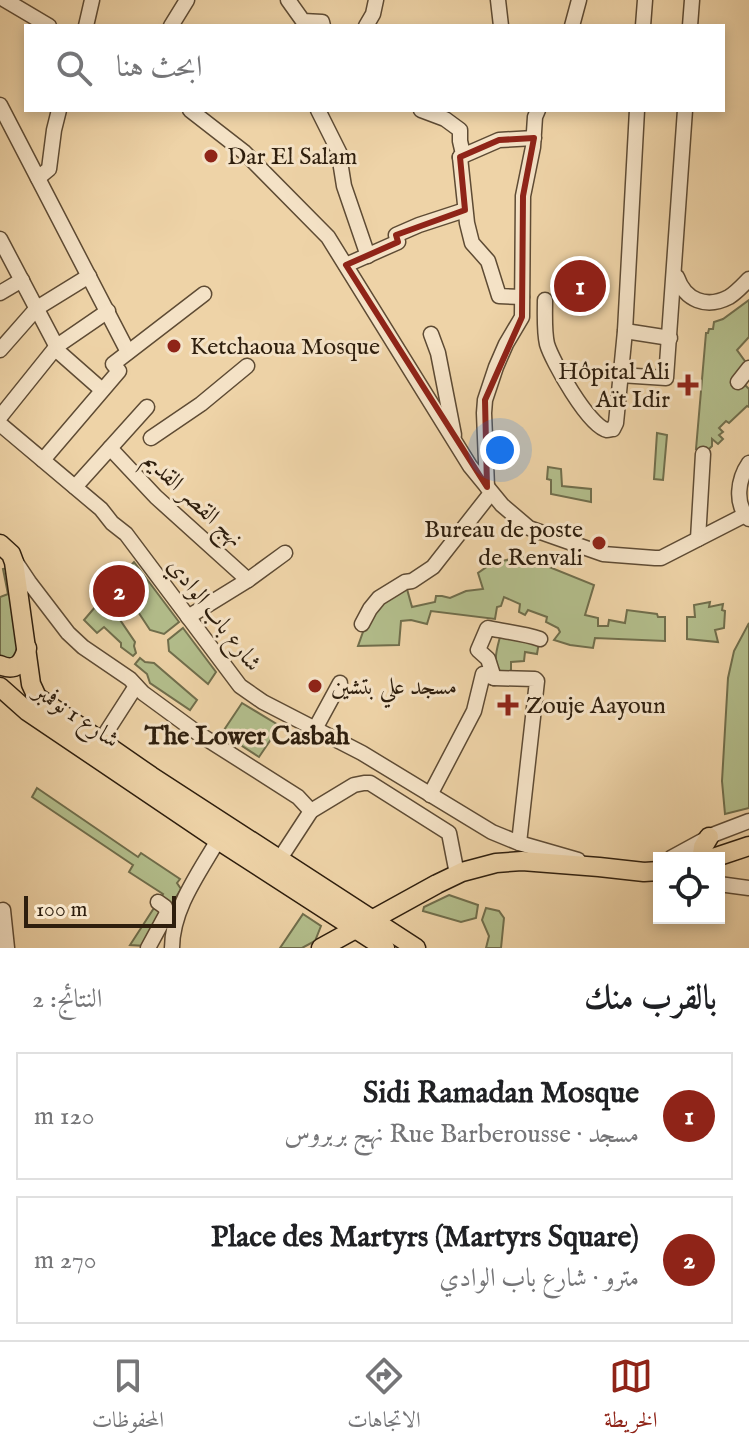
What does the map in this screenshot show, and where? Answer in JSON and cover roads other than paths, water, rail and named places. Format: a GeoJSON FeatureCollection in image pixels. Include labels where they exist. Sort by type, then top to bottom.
{"type":"FeatureCollection","features":[{"type":"Feature","properties":{"kind":"main road"},"geometry":{"type":"LineString","coordinates":[[6,550],[26,641],[31,684],[36,695],[100,742],[279,860],[363,924],[385,948]]}},
{"type":"Feature","properties":{"kind":"main road"},"geometry":{"type":"LineString","coordinates":[[0,665],[7,668],[20,664],[26,641]]}},
{"type":"Feature","properties":{"kind":"main road","name":"شارع 1 نوفمبر"},"geometry":{"type":"LineString","coordinates":[[0,687],[18,705],[213,837],[363,924]]}},
{"type":"Feature","properties":{"kind":"main road"},"geometry":{"type":"LineString","coordinates":[[702,852],[709,837]]}},
{"type":"Feature","properties":{"kind":"main road"},"geometry":{"type":"LineString","coordinates":[[725,854],[749,846]]}},
{"type":"Feature","properties":{"kind":"main road"},"geometry":{"type":"LineString","coordinates":[[321,948],[457,874],[496,863],[522,861],[653,869]]}},
{"type":"Feature","properties":{"kind":"main road"},"geometry":{"type":"LineString","coordinates":[[363,924],[416,948]]}},
{"type":"Feature","properties":{"kind":"street"},"geometry":{"type":"LineString","coordinates":[[5,0],[45,24]]}},
{"type":"Feature","properties":{"kind":"street"},"geometry":{"type":"LineString","coordinates":[[86,24],[92,0]]}},
{"type":"Feature","properties":{"kind":"street"},"geometry":{"type":"LineString","coordinates":[[172,24],[187,0]]}},
{"type":"Feature","properties":{"kind":"street"},"geometry":{"type":"LineString","coordinates":[[288,0],[305,22],[322,24]]}},
{"type":"Feature","properties":{"kind":"street"},"geometry":{"type":"LineString","coordinates":[[367,24],[376,0]]}},
{"type":"Feature","properties":{"kind":"street"},"geometry":{"type":"LineString","coordinates":[[498,0],[501,24]]}},
{"type":"Feature","properties":{"kind":"street"},"geometry":{"type":"LineString","coordinates":[[573,24],[579,0]]}},
{"type":"Feature","properties":{"kind":"street"},"geometry":{"type":"LineString","coordinates":[[643,24],[645,0]]}},
{"type":"Feature","properties":{"kind":"street"},"geometry":{"type":"LineString","coordinates":[[690,24],[692,0]]}},
{"type":"Feature","properties":{"kind":"street"},"geometry":{"type":"LineString","coordinates":[[26,13],[34,24]]}},
{"type":"Feature","properties":{"kind":"street"},"geometry":{"type":"LineString","coordinates":[[0,105],[128,352]]}},
{"type":"Feature","properties":{"kind":"street"},"geometry":{"type":"LineString","coordinates":[[38,178],[49,169],[58,112]]}},
{"type":"Feature","properties":{"kind":"street"},"geometry":{"type":"LineString","coordinates":[[192,112],[244,152],[330,240],[455,443],[489,490],[529,528],[603,554],[658,558],[747,517],[740,503],[740,491],[743,471],[749,463]]}},
{"type":"Feature","properties":{"kind":"street"},"geometry":{"type":"LineString","coordinates":[[319,112],[341,156],[344,186],[368,256]]}},
{"type":"Feature","properties":{"kind":"street"},"geometry":{"type":"LineString","coordinates":[[426,112],[445,119],[460,130],[465,210],[472,243],[488,261],[499,296],[522,297]]}},
{"type":"Feature","properties":{"kind":"street"},"geometry":{"type":"LineString","coordinates":[[362,624],[379,598],[433,567],[489,490],[485,397],[506,344],[522,317],[523,196],[534,138],[535,112]]}},
{"type":"Feature","properties":{"kind":"street"},"geometry":{"type":"LineString","coordinates":[[545,300],[546,342],[557,366],[582,407],[603,428],[613,429],[625,331],[637,112]]}},
{"type":"Feature","properties":{"kind":"street"},"geometry":{"type":"LineString","coordinates":[[620,375],[666,378],[685,112]]}},
{"type":"Feature","properties":{"kind":"street"},"geometry":{"type":"LineString","coordinates":[[460,157],[499,140],[534,138]]}},
{"type":"Feature","properties":{"kind":"street"},"geometry":{"type":"LineString","coordinates":[[346,265],[398,242],[396,235],[465,210]]}},
{"type":"Feature","properties":{"kind":"street"},"geometry":{"type":"LineString","coordinates":[[0,239],[60,353],[102,390]]}},
{"type":"Feature","properties":{"kind":"street"},"geometry":{"type":"LineString","coordinates":[[0,272],[14,264]]}},
{"type":"Feature","properties":{"kind":"street"},"geometry":{"type":"LineString","coordinates":[[675,273],[684,292],[709,302],[729,297],[749,279]]}},
{"type":"Feature","properties":{"kind":"street"},"geometry":{"type":"LineString","coordinates":[[0,350],[37,308],[89,276]]}},
{"type":"Feature","properties":{"kind":"street"},"geometry":{"type":"LineString","coordinates":[[0,293],[22,280]]}},
{"type":"Feature","properties":{"kind":"street"},"geometry":{"type":"LineString","coordinates":[[43,460],[119,371],[113,364],[204,294]]}},
{"type":"Feature","properties":{"kind":"street"},"geometry":{"type":"LineString","coordinates":[[0,417],[57,346],[108,311]]}},
{"type":"Feature","properties":{"kind":"street"},"geometry":{"type":"LineString","coordinates":[[625,331],[670,338]]}},
{"type":"Feature","properties":{"kind":"street"},"geometry":{"type":"LineString","coordinates":[[431,334],[438,353],[455,443]]}},
{"type":"Feature","properties":{"kind":"street"},"geometry":{"type":"LineString","coordinates":[[151,438],[201,404],[247,366]]}},
{"type":"Feature","properties":{"kind":"street"},"geometry":{"type":"LineString","coordinates":[[738,382],[749,368]]}},
{"type":"Feature","properties":{"kind":"street"},"geometry":{"type":"LineString","coordinates":[[75,487],[147,407]]}},
{"type":"Feature","properties":{"kind":"street","name":"شارع باب الوادي"},"geometry":{"type":"LineString","coordinates":[[0,424],[126,534],[240,686],[492,832],[599,867]]}},
{"type":"Feature","properties":{"kind":"street","name":"نهج القصر القديم"},"geometry":{"type":"LineString","coordinates":[[110,448],[156,497],[248,580]]}},
{"type":"Feature","properties":{"kind":"street"},"geometry":{"type":"LineString","coordinates":[[698,539],[703,454]]}},
{"type":"Feature","properties":{"kind":"street"},"geometry":{"type":"LineString","coordinates":[[6,550],[70,636],[199,734],[298,797],[311,811]]}},
{"type":"Feature","properties":{"kind":"street"},"geometry":{"type":"LineString","coordinates":[[188,617],[285,553]]}},
{"type":"Feature","properties":{"kind":"street"},"geometry":{"type":"LineString","coordinates":[[494,678],[488,659],[478,648],[488,628],[540,639]]}},
{"type":"Feature","properties":{"kind":"street"},"geometry":{"type":"LineString","coordinates":[[430,795],[474,711],[483,674],[494,678],[535,679],[519,843]]}},
{"type":"Feature","properties":{"kind":"street"},"geometry":{"type":"LineString","coordinates":[[315,729],[340,683]]}},
{"type":"Feature","properties":{"kind":"street"},"geometry":{"type":"LineString","coordinates":[[100,742],[136,686]]}},
{"type":"Feature","properties":{"kind":"street"},"geometry":{"type":"LineString","coordinates":[[0,699],[69,739]]}},
{"type":"Feature","properties":{"kind":"street"},"geometry":{"type":"LineString","coordinates":[[370,783],[379,764]]}},
{"type":"Feature","properties":{"kind":"street"},"geometry":{"type":"LineString","coordinates":[[279,860],[311,811],[354,785],[370,783],[449,833],[457,874]]}},
{"type":"Feature","properties":{"kind":"street"},"geometry":{"type":"LineString","coordinates":[[682,852],[749,821]]}},
{"type":"Feature","properties":{"kind":"street"},"geometry":{"type":"LineString","coordinates":[[172,948],[183,901],[213,837]]}},
{"type":"Feature","properties":{"kind":"street"},"geometry":{"type":"LineString","coordinates":[[725,885],[749,888]]}},
{"type":"Feature","properties":{"kind":"street"},"geometry":{"type":"LineString","coordinates":[[148,948],[167,913],[158,902]]}},
{"type":"Feature","properties":{"kind":"street"},"geometry":{"type":"LineString","coordinates":[[1,910],[7,948]]}},
{"type":"Feature","properties":{"kind":"place","name":"Dar El Salam"},"geometry":{"type":"Point","coordinates":[211,156]}},
{"type":"Feature","properties":{"kind":"place","name":"Sidi Ramadan Mosque"},"geometry":{"type":"Point","coordinates":[580,286]}},
{"type":"Feature","properties":{"kind":"place","name":"Ketchaoua Mosque"},"geometry":{"type":"Point","coordinates":[174,346]}},
{"type":"Feature","properties":{"kind":"place","name":"Hôpital Ali Aït Idir"},"geometry":{"type":"Point","coordinates":[688,385]}},
{"type":"Feature","properties":{"kind":"place","name":"Bureau de poste de Renvali"},"geometry":{"type":"Point","coordinates":[599,543]}},
{"type":"Feature","properties":{"kind":"place","name":"Place des Martyrs (Martyrs Square)"},"geometry":{"type":"Point","coordinates":[119,591]}},
{"type":"Feature","properties":{"kind":"place","name":"مسجد علي بتشين"},"geometry":{"type":"Point","coordinates":[315,686]}},
{"type":"Feature","properties":{"kind":"place","name":"Zouje Aayoun"},"geometry":{"type":"Point","coordinates":[508,705]}},
{"type":"Feature","properties":{"kind":"district","name":"The Lower Casbah"},"geometry":{"type":"Point","coordinates":[247,735]}}]}
